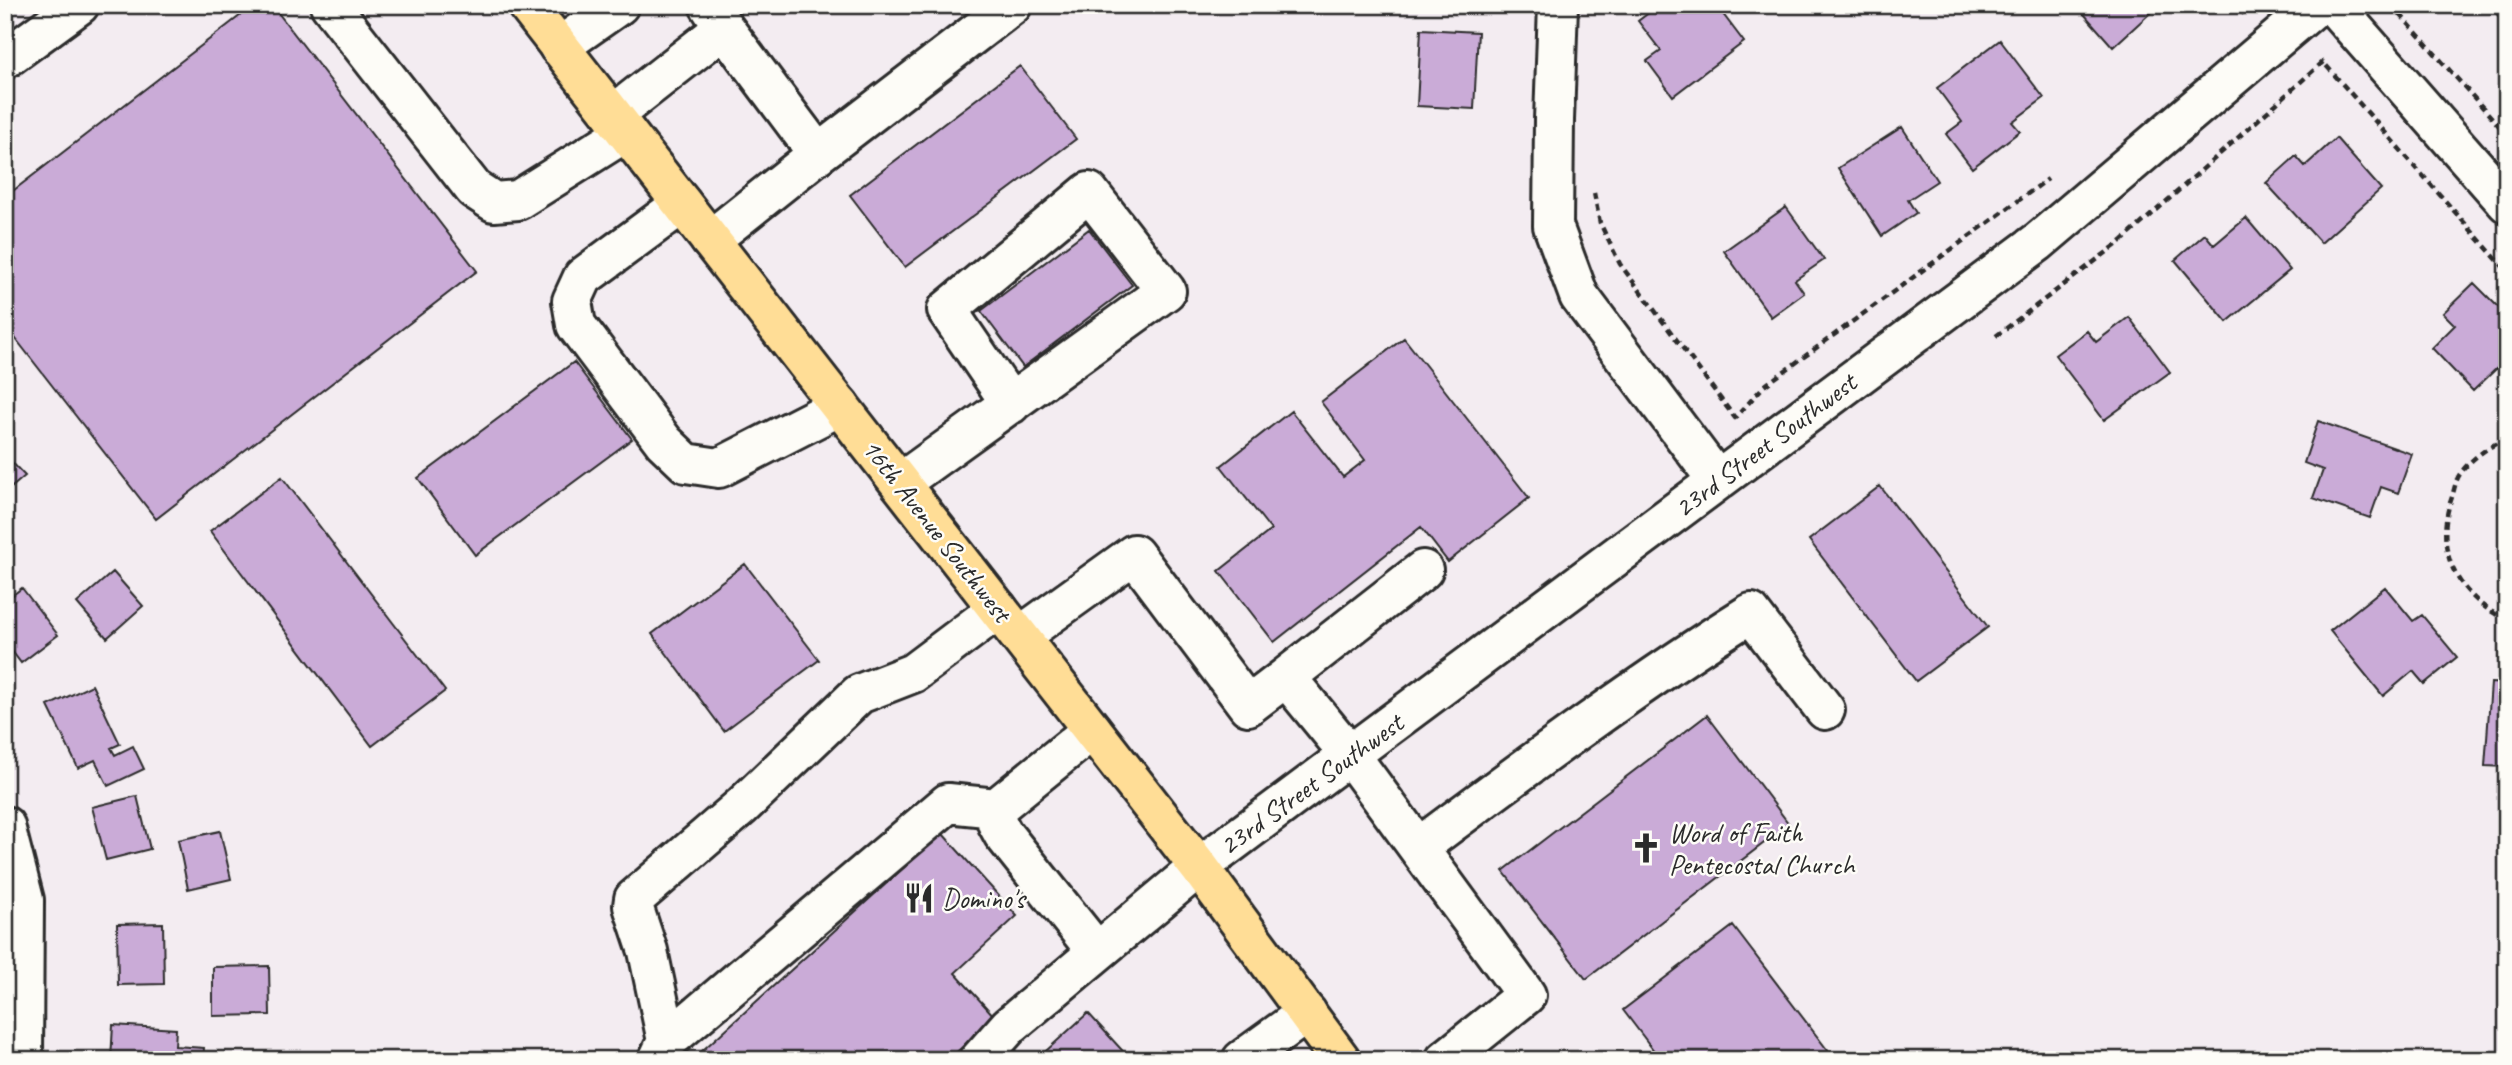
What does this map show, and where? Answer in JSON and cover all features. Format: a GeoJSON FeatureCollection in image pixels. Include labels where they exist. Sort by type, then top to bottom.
{"type":"FeatureCollection","features":[{"type":"Feature","properties":{"kind":"main road","name":"16th Avenue Southwest"},"geometry":{"type":"LineString","coordinates":[[527,5],[1199,867],[1341,1060]]}},
{"type":"Feature","properties":{"kind":"street"},"geometry":{"type":"LineString","coordinates":[[5,59],[79,5]]}},
{"type":"Feature","properties":{"kind":"street"},"geometry":{"type":"LineString","coordinates":[[331,5],[474,188],[494,202],[518,200],[619,124],[716,17],[818,154]]}},
{"type":"Feature","properties":{"kind":"street"},"geometry":{"type":"LineString","coordinates":[[559,47],[619,5]]}},
{"type":"Feature","properties":{"kind":"street"},"geometry":{"type":"LineString","coordinates":[[710,240],[1012,5]]}},
{"type":"Feature","properties":{"kind":"street"},"geometry":{"type":"LineString","coordinates":[[1558,5],[1553,226],[1579,296],[1717,480]]}},
{"type":"Feature","properties":{"kind":"street","name":"23rd Street Southwest"},"geometry":{"type":"LineString","coordinates":[[979,1060],[1009,1026],[1199,867],[1561,600],[1717,480],[2038,242],[2317,5]]}},
{"type":"Feature","properties":{"kind":"street"},"geometry":{"type":"LineString","coordinates":[[2333,5],[2507,204]]}},
{"type":"Feature","properties":{"kind":"street"},"geometry":{"type":"LineString","coordinates":[[900,484],[1011,404],[1166,291],[1089,192],[947,310],[1011,404]]}},
{"type":"Feature","properties":{"kind":"street"},"geometry":{"type":"LineString","coordinates":[[682,204],[583,277],[572,301],[576,325],[664,442],[686,463],[719,468],[840,406]]}},
{"type":"Feature","properties":{"kind":"street"},"geometry":{"type":"LineString","coordinates":[[662,1051],[648,951],[633,906],[634,899],[741,807],[859,694],[913,673],[1134,554],[1248,706],[1423,570]]}},
{"type":"Feature","properties":{"kind":"street"},"geometry":{"type":"LineString","coordinates":[[1419,847],[1583,724],[1751,613],[1825,710]]}},
{"type":"Feature","properties":{"kind":"street"},"geometry":{"type":"LineString","coordinates":[[1286,677],[1350,755],[1526,995],[1444,1060]]}},
{"type":"Feature","properties":{"kind":"street"},"geometry":{"type":"LineString","coordinates":[[662,1051],[948,803],[996,808],[1092,730]]}},
{"type":"Feature","properties":{"kind":"street"},"geometry":{"type":"LineString","coordinates":[[996,808],[997,823],[1003,834],[1097,952]]}},
{"type":"Feature","properties":{"kind":"street"},"geometry":{"type":"LineString","coordinates":[[5,826],[24,900],[23,1060]]}},
{"type":"Feature","properties":{"kind":"street"},"geometry":{"type":"LineString","coordinates":[[1242,1060],[1307,1013]]}},
{"type":"Feature","properties":{"kind":"path"},"geometry":{"type":"LineString","coordinates":[[2235,20],[2250,5]]}},
{"type":"Feature","properties":{"kind":"path"},"geometry":{"type":"LineString","coordinates":[[2392,5],[2507,135]]}},
{"type":"Feature","properties":{"kind":"path"},"geometry":{"type":"LineString","coordinates":[[1996,336],[2123,240],[2323,62],[2507,271]]}},
{"type":"Feature","properties":{"kind":"path"},"geometry":{"type":"LineString","coordinates":[[1592,183],[1600,223],[1620,264],[1735,418],[1764,386],[2053,175]]}},
{"type":"Feature","properties":{"kind":"path"},"geometry":{"type":"LineString","coordinates":[[2507,438],[2487,448],[2459,475],[2446,512],[2444,539],[2453,569],[2466,590],[2487,611],[2507,620]]}},
{"type":"Feature","properties":{"kind":"building"},"geometry":{"type":"Polygon","coordinates":[[[254,5],[272,5],[477,271],[156,519],[5,325],[5,197],[254,5]]]}},
{"type":"Feature","properties":{"kind":"building"},"geometry":{"type":"Polygon","coordinates":[[[1659,5],[1716,5],[1744,42],[1673,96],[1647,61],[1661,51],[1638,21],[1659,5]]]}},
{"type":"Feature","properties":{"kind":"building"},"geometry":{"type":"Polygon","coordinates":[[[2093,5],[2159,5],[2113,47],[2084,14],[2093,5]]]}},
{"type":"Feature","properties":{"kind":"building"},"geometry":{"type":"Polygon","coordinates":[[[2507,5],[2507,26],[2495,12],[2507,5]]]}},
{"type":"Feature","properties":{"kind":"building"},"geometry":{"type":"Polygon","coordinates":[[[1421,29],[1478,32],[1474,109],[1417,106],[1421,29]]]}},
{"type":"Feature","properties":{"kind":"building"},"geometry":{"type":"Polygon","coordinates":[[[2000,40],[2044,98],[2012,122],[2020,131],[1972,168],[1946,134],[1962,122],[1937,88],[2000,40]]]}},
{"type":"Feature","properties":{"kind":"building"},"geometry":{"type":"Polygon","coordinates":[[[1020,66],[1076,139],[905,267],[850,195],[1020,66]]]}},
{"type":"Feature","properties":{"kind":"building"},"geometry":{"type":"Polygon","coordinates":[[[1902,127],[1937,181],[1908,200],[1916,213],[1882,236],[1838,168],[1902,127]]]}},
{"type":"Feature","properties":{"kind":"building"},"geometry":{"type":"Polygon","coordinates":[[[2336,138],[2381,189],[2321,243],[2266,183],[2296,156],[2305,166],[2336,138]]]}},
{"type":"Feature","properties":{"kind":"building"},"geometry":{"type":"Polygon","coordinates":[[[1786,207],[1824,260],[1795,280],[1804,293],[1771,317],[1724,251],[1786,207]]]}},
{"type":"Feature","properties":{"kind":"building"},"geometry":{"type":"Polygon","coordinates":[[[2246,218],[2290,270],[2227,322],[2175,260],[2205,234],[2214,245],[2246,218]]]}},
{"type":"Feature","properties":{"kind":"building"},"geometry":{"type":"Polygon","coordinates":[[[1089,229],[1132,285],[1023,367],[981,311],[1089,229]]]}},
{"type":"Feature","properties":{"kind":"building"},"geometry":{"type":"Polygon","coordinates":[[[2474,283],[2507,316],[2507,378],[2497,368],[2473,391],[2432,348],[2455,325],[2443,313],[2474,283]]]}},
{"type":"Feature","properties":{"kind":"building"},"geometry":{"type":"Polygon","coordinates":[[[2129,317],[2170,372],[2104,420],[2055,355],[2087,331],[2096,342],[2129,317]]]}},
{"type":"Feature","properties":{"kind":"building"},"geometry":{"type":"Polygon","coordinates":[[[1404,338],[1529,498],[1448,562],[1421,527],[1274,642],[1219,571],[1271,530],[1221,466],[1291,411],[1343,477],[1365,460],[1321,402],[1404,338]]]}},
{"type":"Feature","properties":{"kind":"building"},"geometry":{"type":"Polygon","coordinates":[[[574,362],[632,439],[475,555],[418,478],[574,362]]]}},
{"type":"Feature","properties":{"kind":"building"},"geometry":{"type":"Polygon","coordinates":[[[2318,421],[2412,454],[2398,493],[2381,487],[2370,518],[2313,498],[2323,470],[2304,463],[2318,421]]]}},
{"type":"Feature","properties":{"kind":"building"},"geometry":{"type":"Polygon","coordinates":[[[5,455],[25,476],[5,493],[5,455]]]}},
{"type":"Feature","properties":{"kind":"building"},"geometry":{"type":"Polygon","coordinates":[[[282,477],[445,691],[372,746],[210,531],[282,477]]]}},
{"type":"Feature","properties":{"kind":"building"},"geometry":{"type":"Polygon","coordinates":[[[1880,486],[1988,627],[1916,681],[1809,540],[1880,486]]]}},
{"type":"Feature","properties":{"kind":"building"},"geometry":{"type":"Polygon","coordinates":[[[5,532],[14,543],[5,550],[5,532]]]}},
{"type":"Feature","properties":{"kind":"building"},"geometry":{"type":"Polygon","coordinates":[[[745,564],[819,660],[724,731],[652,634],[745,564]]]}},
{"type":"Feature","properties":{"kind":"building"},"geometry":{"type":"Polygon","coordinates":[[[113,572],[143,606],[107,638],[77,603],[113,572]]]}},
{"type":"Feature","properties":{"kind":"building"},"geometry":{"type":"Polygon","coordinates":[[[2385,587],[2413,621],[2422,615],[2457,657],[2424,684],[2413,671],[2383,696],[2330,631],[2385,587]]]}},
{"type":"Feature","properties":{"kind":"building"},"geometry":{"type":"Polygon","coordinates":[[[22,588],[58,635],[21,663],[5,642],[5,601],[22,588]]]}},
{"type":"Feature","properties":{"kind":"building"},"geometry":{"type":"Polygon","coordinates":[[[2491,683],[2507,684],[2507,767],[2485,766],[2491,683]]]}},
{"type":"Feature","properties":{"kind":"building"},"geometry":{"type":"Polygon","coordinates":[[[92,685],[120,744],[111,748],[115,755],[133,746],[144,769],[108,786],[95,760],[78,768],[48,706],[92,685]]]}},
{"type":"Feature","properties":{"kind":"building","name":"Word of Faith Pentecostal Church"},"geometry":{"type":"Polygon","coordinates":[[[1707,715],[1789,824],[1586,979],[1503,871],[1707,715]]]}},
{"type":"Feature","properties":{"kind":"building"},"geometry":{"type":"Polygon","coordinates":[[[137,796],[150,849],[106,860],[92,807],[137,796]]]}},
{"type":"Feature","properties":{"kind":"building"},"geometry":{"type":"Polygon","coordinates":[[[220,831],[231,879],[188,889],[178,840],[220,831]]]}},
{"type":"Feature","properties":{"kind":"building"},"geometry":{"type":"Polygon","coordinates":[[[942,833],[1017,916],[955,973],[995,1017],[948,1060],[692,1060],[942,833]]]}},
{"type":"Feature","properties":{"kind":"building"},"geometry":{"type":"Polygon","coordinates":[[[163,923],[164,984],[118,985],[117,924],[163,923]]]}},
{"type":"Feature","properties":{"kind":"building"},"geometry":{"type":"Polygon","coordinates":[[[1733,926],[1835,1060],[1661,1060],[1623,1010],[1733,926]]]}},
{"type":"Feature","properties":{"kind":"building"},"geometry":{"type":"Polygon","coordinates":[[[269,966],[270,1015],[213,1016],[213,967],[269,966]]]}},
{"type":"Feature","properties":{"kind":"building"},"geometry":{"type":"Polygon","coordinates":[[[1088,1013],[1131,1060],[1036,1060],[1088,1013]]]}},
{"type":"Feature","properties":{"kind":"building"},"geometry":{"type":"Polygon","coordinates":[[[113,1025],[176,1029],[175,1046],[204,1048],[203,1060],[111,1060],[113,1025]]]}},
{"type":"Feature","properties":{"kind":"place","name":"Word of Faith Pentecostal Church"},"geometry":{"type":"Point","coordinates":[1646,848]}},
{"type":"Feature","properties":{"kind":"place","name":"Domino's"},"geometry":{"type":"Point","coordinates":[919,898]}}]}
